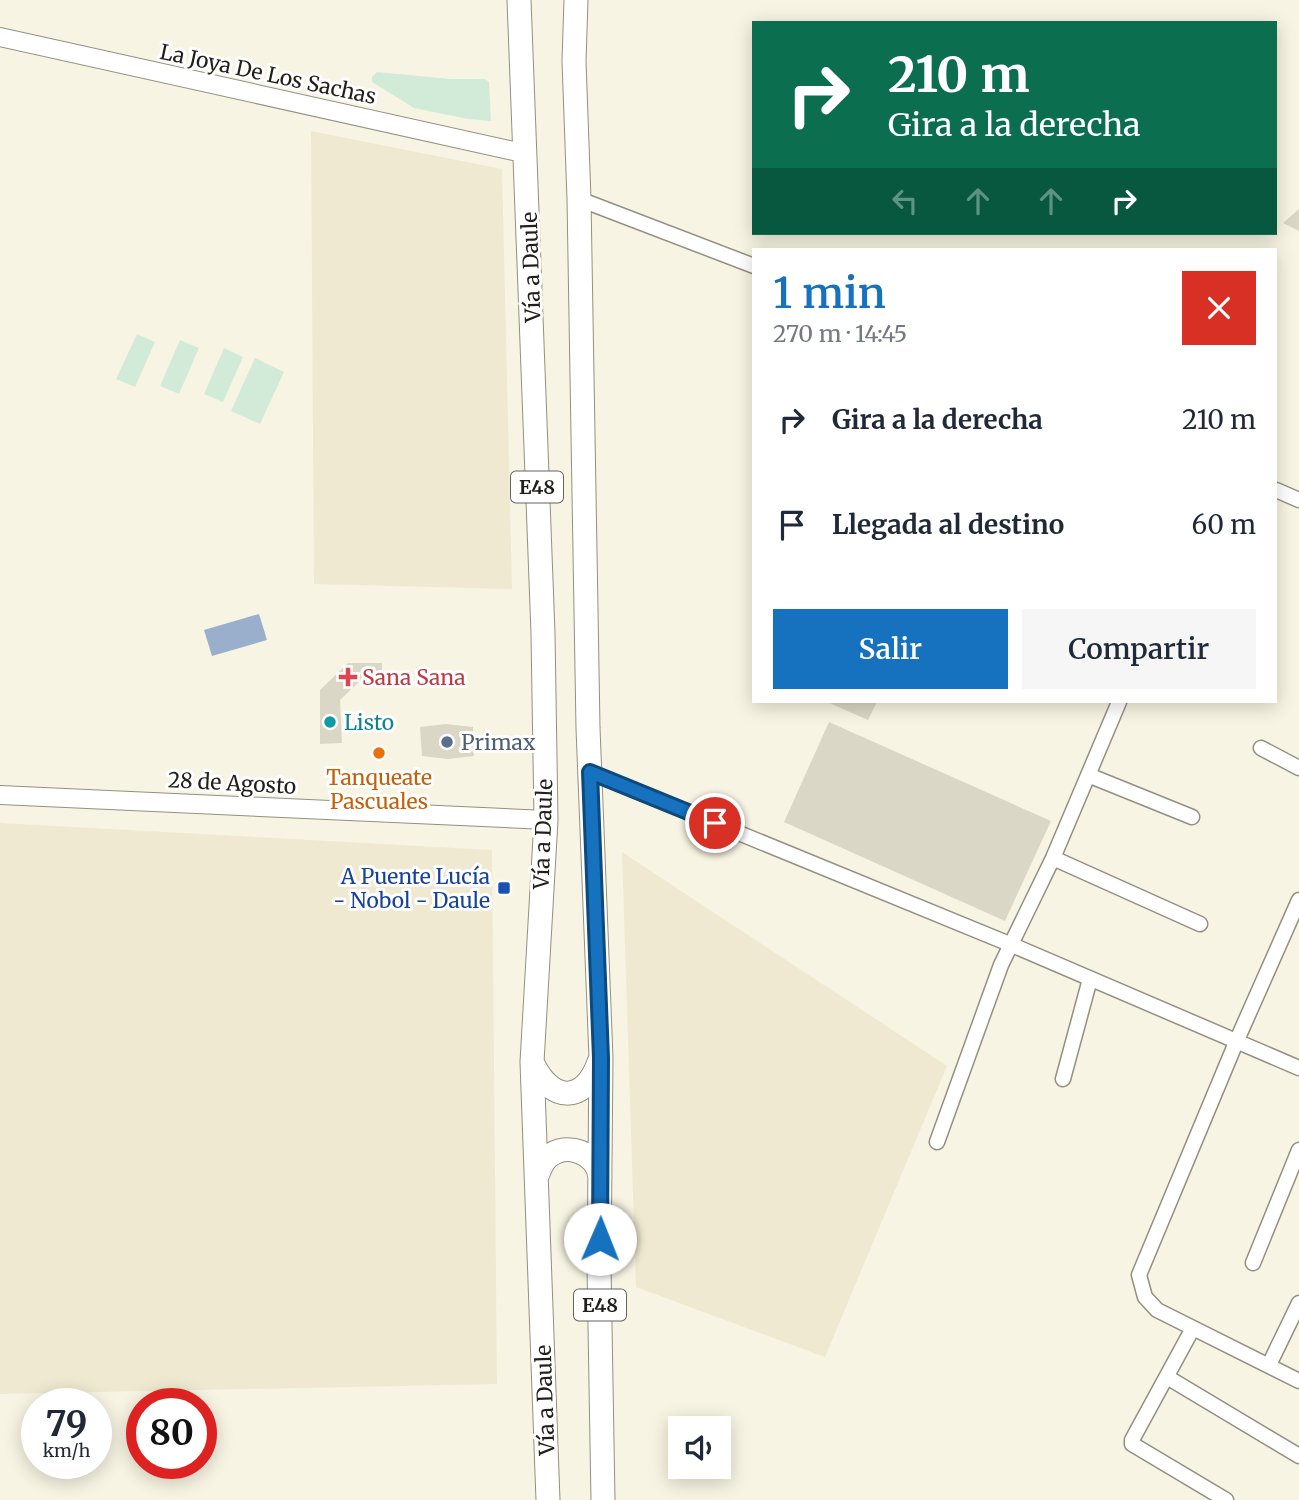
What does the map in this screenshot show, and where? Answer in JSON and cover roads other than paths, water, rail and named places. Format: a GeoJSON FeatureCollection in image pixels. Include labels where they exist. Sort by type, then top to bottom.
{"type":"FeatureCollection","features":[{"type":"Feature","properties":{"kind":"highway","name":"Vía a Daule"},"geometry":{"type":"LineString","coordinates":[[519,0],[527,153],[543,633],[546,820],[533,1062],[548,1500]]}},
{"type":"Feature","properties":{"kind":"highway","name":"E48"},"geometry":{"type":"LineString","coordinates":[[576,0],[574,61],[590,772],[601,1058],[599,1267],[603,1500]]}},
{"type":"Feature","properties":{"kind":"highway"},"geometry":{"type":"LineString","coordinates":[[533,1062],[545,1083],[553,1090],[563,1093],[574,1092],[587,1086],[594,1077],[601,1058]]}},
{"type":"Feature","properties":{"kind":"highway"},"geometry":{"type":"LineString","coordinates":[[537,1176],[541,1165],[550,1156],[561,1150],[573,1150],[584,1153],[594,1161],[600,1172],[601,1184]]}},
{"type":"Feature","properties":{"kind":"street","name":"La Joya De Los Sachas"},"geometry":{"type":"LineString","coordinates":[[0,37],[527,153]]}},
{"type":"Feature","properties":{"kind":"street"},"geometry":{"type":"LineString","coordinates":[[579,199],[752,265]]}},
{"type":"Feature","properties":{"kind":"street"},"geometry":{"type":"LineString","coordinates":[[1277,490],[1299,500]]}},
{"type":"Feature","properties":{"kind":"street"},"geometry":{"type":"LineString","coordinates":[[937,1142],[1001,965],[1053,858],[1119,703]]}},
{"type":"Feature","properties":{"kind":"street"},"geometry":{"type":"LineString","coordinates":[[1261,748],[1299,768]]}},
{"type":"Feature","properties":{"kind":"street"},"geometry":{"type":"LineString","coordinates":[[590,772],[1012,945],[1299,1068]]}},
{"type":"Feature","properties":{"kind":"street"},"geometry":{"type":"LineString","coordinates":[[1088,775],[1192,817]]}},
{"type":"Feature","properties":{"kind":"street","name":"28 de Agosto"},"geometry":{"type":"LineString","coordinates":[[0,795],[546,820]]}},
{"type":"Feature","properties":{"kind":"street"},"geometry":{"type":"LineString","coordinates":[[1053,858],[1200,924]]}},
{"type":"Feature","properties":{"kind":"street"},"geometry":{"type":"LineString","coordinates":[[1299,900],[1139,1275],[1142,1290],[1157,1310],[1299,1381]]}},
{"type":"Feature","properties":{"kind":"street"},"geometry":{"type":"LineString","coordinates":[[1063,1079],[1090,979]]}},
{"type":"Feature","properties":{"kind":"street"},"geometry":{"type":"LineString","coordinates":[[1253,1263],[1299,1150]]}},
{"type":"Feature","properties":{"kind":"street"},"geometry":{"type":"LineString","coordinates":[[1269,1364],[1299,1303]]}},
{"type":"Feature","properties":{"kind":"street"},"geometry":{"type":"LineString","coordinates":[[1193,1328],[1132,1444],[1226,1500]]}},
{"type":"Feature","properties":{"kind":"street"},"geometry":{"type":"LineString","coordinates":[[1167,1377],[1299,1456]]}},
{"type":"Feature","properties":{"kind":"water"},"geometry":{"type":"Polygon","coordinates":[[[259,614],[267,640],[212,656],[204,630],[259,614]]]}},
{"type":"Feature","properties":{"kind":"place","name":"Sana Sana"},"geometry":{"type":"Point","coordinates":[348,677]}},
{"type":"Feature","properties":{"kind":"place","name":"Listo"},"geometry":{"type":"Point","coordinates":[330,722]}},
{"type":"Feature","properties":{"kind":"place","name":"Primax"},"geometry":{"type":"Point","coordinates":[447,742]}},
{"type":"Feature","properties":{"kind":"place","name":"Tanqueate Pascuales"},"geometry":{"type":"Point","coordinates":[379,753]}},
{"type":"Feature","properties":{"kind":"place","name":"A Puente Lucía - Nobol - Daule"},"geometry":{"type":"Point","coordinates":[504,888]}}]}
